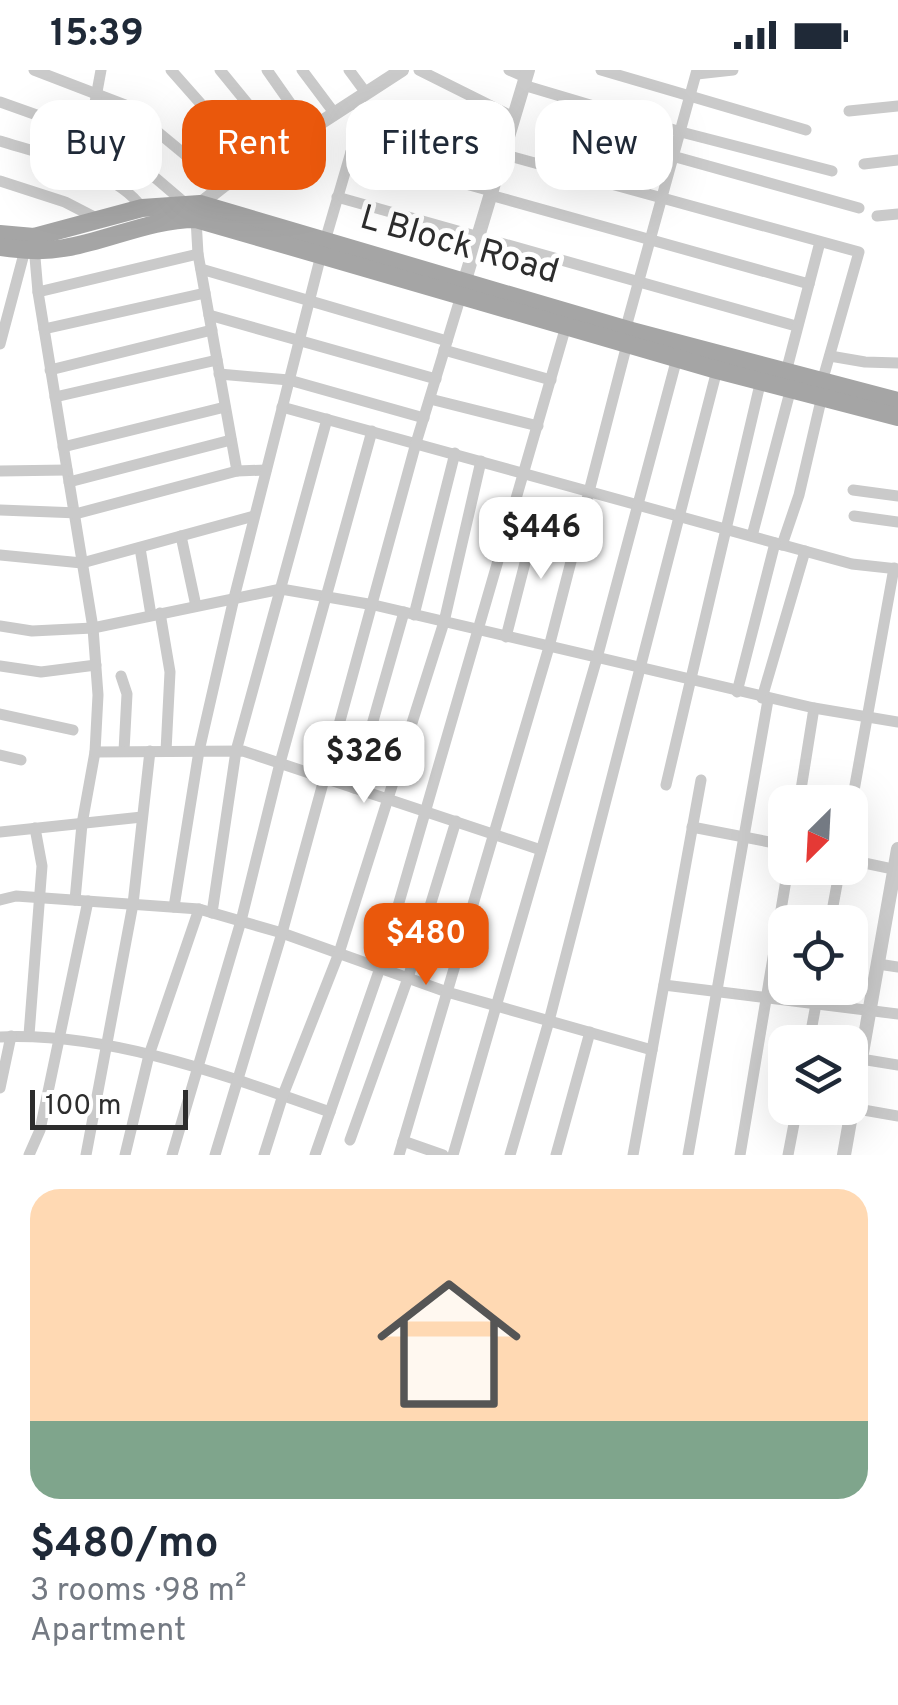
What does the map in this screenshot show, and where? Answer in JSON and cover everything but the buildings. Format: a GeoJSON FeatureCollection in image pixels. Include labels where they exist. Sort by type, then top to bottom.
{"type":"FeatureCollection","features":[{"type":"Feature","properties":{"kind":"main road","name":"L Block Road"},"geometry":{"type":"LineString","coordinates":[[63,239],[96,218],[142,208],[194,209],[628,337],[822,389],[898,417]]}},
{"type":"Feature","properties":{"kind":"main road","name":"L Block Road"},"geometry":{"type":"LineString","coordinates":[[0,247],[31,246],[166,221],[194,209]]}},
{"type":"Feature","properties":{"kind":"main road","name":"L Block Road"},"geometry":{"type":"LineString","coordinates":[[0,234],[31,246]]}},
{"type":"Feature","properties":{"kind":"main road","name":"L Block Road"},"geometry":{"type":"LineString","coordinates":[[463,287],[566,326],[628,337],[717,370],[761,380],[788,380]]}},
{"type":"Feature","properties":{"kind":"main road","name":"L Block Road"},"geometry":{"type":"LineString","coordinates":[[822,389],[898,401]]}},
{"type":"Feature","properties":{"kind":"street"},"geometry":{"type":"LineString","coordinates":[[34,70],[125,105],[182,152]]}},
{"type":"Feature","properties":{"kind":"street"},"geometry":{"type":"LineString","coordinates":[[96,100],[100,70]]}},
{"type":"Feature","properties":{"kind":"street"},"geometry":{"type":"LineString","coordinates":[[170,70],[197,100]]}},
{"type":"Feature","properties":{"kind":"street"},"geometry":{"type":"LineString","coordinates":[[220,70],[245,100]]}},
{"type":"Feature","properties":{"kind":"street"},"geometry":{"type":"LineString","coordinates":[[267,70],[288,100]]}},
{"type":"Feature","properties":{"kind":"street"},"geometry":{"type":"LineString","coordinates":[[302,70],[334,114]]}},
{"type":"Feature","properties":{"kind":"street"},"geometry":{"type":"LineString","coordinates":[[349,70],[366,93]]}},
{"type":"Feature","properties":{"kind":"street"},"geometry":{"type":"LineString","coordinates":[[362,100],[366,93],[402,70]]}},
{"type":"Feature","properties":{"kind":"street"},"geometry":{"type":"LineString","coordinates":[[419,70],[480,100]]}},
{"type":"Feature","properties":{"kind":"street"},"geometry":{"type":"LineString","coordinates":[[509,70],[680,132],[832,170]]}},
{"type":"Feature","properties":{"kind":"street"},"geometry":{"type":"LineString","coordinates":[[601,70],[806,130]]}},
{"type":"Feature","properties":{"kind":"street"},"geometry":{"type":"LineString","coordinates":[[399,1155],[548,647],[697,72],[733,70]]}},
{"type":"Feature","properties":{"kind":"street"},"geometry":{"type":"LineString","coordinates":[[515,113],[525,77]]}},
{"type":"Feature","properties":{"kind":"street"},"geometry":{"type":"LineString","coordinates":[[0,102],[30,113]]}},
{"type":"Feature","properties":{"kind":"street"},"geometry":{"type":"LineString","coordinates":[[849,111],[898,106]]}},
{"type":"Feature","properties":{"kind":"street"},"geometry":{"type":"LineString","coordinates":[[326,119],[346,110]]}},
{"type":"Feature","properties":{"kind":"street"},"geometry":{"type":"LineString","coordinates":[[0,141],[30,151]]}},
{"type":"Feature","properties":{"kind":"street"},"geometry":{"type":"LineString","coordinates":[[674,155],[859,208]]}},
{"type":"Feature","properties":{"kind":"street"},"geometry":{"type":"LineString","coordinates":[[515,158],[860,252],[830,356],[798,494],[778,544],[737,692]]}},
{"type":"Feature","properties":{"kind":"street"},"geometry":{"type":"LineString","coordinates":[[864,164],[898,160]]}},
{"type":"Feature","properties":{"kind":"street"},"geometry":{"type":"LineString","coordinates":[[174,907],[199,751],[234,598],[346,169]]}},
{"type":"Feature","properties":{"kind":"street"},"geometry":{"type":"LineString","coordinates":[[0,181],[64,202],[96,218]]}},
{"type":"Feature","properties":{"kind":"street"},"geometry":{"type":"LineString","coordinates":[[162,182],[194,209],[198,254],[237,471]]}},
{"type":"Feature","properties":{"kind":"street"},"geometry":{"type":"LineString","coordinates":[[123,190],[134,196],[142,208]]}},
{"type":"Feature","properties":{"kind":"street"},"geometry":{"type":"LineString","coordinates":[[194,209],[218,190]]}},
{"type":"Feature","properties":{"kind":"street"},"geometry":{"type":"LineString","coordinates":[[481,190],[810,284]]}},
{"type":"Feature","properties":{"kind":"street"},"geometry":{"type":"LineString","coordinates":[[215,1155],[326,778],[416,442],[492,190]]}},
{"type":"Feature","properties":{"kind":"street"},"geometry":{"type":"LineString","coordinates":[[338,197],[796,326]]}},
{"type":"Feature","properties":{"kind":"street"},"geometry":{"type":"LineString","coordinates":[[877,216],[898,214]]}},
{"type":"Feature","properties":{"kind":"street"},"geometry":{"type":"LineString","coordinates":[[752,536],[788,380],[796,326],[820,242]]}},
{"type":"Feature","properties":{"kind":"street"},"geometry":{"type":"LineString","coordinates":[[28,1155],[40,1130],[60,1039],[81,901],[82,824],[95,752],[98,695],[93,628],[31,246]]}},
{"type":"Feature","properties":{"kind":"street"},"geometry":{"type":"LineString","coordinates":[[0,344],[31,246]]}},
{"type":"Feature","properties":{"kind":"street"},"geometry":{"type":"LineString","coordinates":[[38,292],[198,254]]}},
{"type":"Feature","properties":{"kind":"street"},"geometry":{"type":"LineString","coordinates":[[201,269],[551,380]]}},
{"type":"Feature","properties":{"kind":"street"},"geometry":{"type":"LineString","coordinates":[[44,329],[205,293]]}},
{"type":"Feature","properties":{"kind":"street"},"geometry":{"type":"LineString","coordinates":[[209,314],[436,379]]}},
{"type":"Feature","properties":{"kind":"street"},"geometry":{"type":"LineString","coordinates":[[316,1155],[380,968],[566,326]]}},
{"type":"Feature","properties":{"kind":"street"},"geometry":{"type":"LineString","coordinates":[[50,370],[212,330]]}},
{"type":"Feature","properties":{"kind":"street"},"geometry":{"type":"LineString","coordinates":[[830,356],[898,363]]}},
{"type":"Feature","properties":{"kind":"street"},"geometry":{"type":"LineString","coordinates":[[453,1155],[596,658],[677,358]]}},
{"type":"Feature","properties":{"kind":"street"},"geometry":{"type":"LineString","coordinates":[[55,397],[217,360]]}},
{"type":"Feature","properties":{"kind":"street"},"geometry":{"type":"LineString","coordinates":[[510,1155],[550,1021],[717,370]]}},
{"type":"Feature","properties":{"kind":"street"},"geometry":{"type":"LineString","coordinates":[[220,374],[289,380],[424,418]]}},
{"type":"Feature","properties":{"kind":"street"},"geometry":{"type":"LineString","coordinates":[[666,784],[761,380]]}},
{"type":"Feature","properties":{"kind":"street"},"geometry":{"type":"LineString","coordinates":[[430,398],[538,426]]}},
{"type":"Feature","properties":{"kind":"street"},"geometry":{"type":"LineString","coordinates":[[282,407],[852,564],[896,569],[855,785]]}},
{"type":"Feature","properties":{"kind":"street"},"geometry":{"type":"LineString","coordinates":[[63,447],[226,408]]}},
{"type":"Feature","properties":{"kind":"street"},"geometry":{"type":"LineString","coordinates":[[125,1155],[149,1056],[206,911],[236,751],[327,419]]}},
{"type":"Feature","properties":{"kind":"street"},"geometry":{"type":"LineString","coordinates":[[172,1155],[241,921],[280,763],[372,431]]}},
{"type":"Feature","properties":{"kind":"street"},"geometry":{"type":"LineString","coordinates":[[0,471],[68,476],[231,440]]}},
{"type":"Feature","properties":{"kind":"street"},"geometry":{"type":"LineString","coordinates":[[354,788],[455,454]]}},
{"type":"Feature","properties":{"kind":"street"},"geometry":{"type":"LineString","coordinates":[[264,1155],[283,1095],[340,954],[444,622],[481,461]]}},
{"type":"Feature","properties":{"kind":"street"},"geometry":{"type":"LineString","coordinates":[[0,510],[74,512],[237,471],[266,470]]}},
{"type":"Feature","properties":{"kind":"street"},"geometry":{"type":"LineString","coordinates":[[852,490],[898,496]]}},
{"type":"Feature","properties":{"kind":"street"},"geometry":{"type":"LineString","coordinates":[[0,555],[82,563],[254,516]]}},
{"type":"Feature","properties":{"kind":"street"},"geometry":{"type":"LineString","coordinates":[[506,636],[537,516]]}},
{"type":"Feature","properties":{"kind":"street"},"geometry":{"type":"LineString","coordinates":[[854,516],[898,522]]}},
{"type":"Feature","properties":{"kind":"street"},"geometry":{"type":"LineString","coordinates":[[181,536],[196,606]]}},
{"type":"Feature","properties":{"kind":"street"},"geometry":{"type":"LineString","coordinates":[[140,548],[170,672],[166,751]]}},
{"type":"Feature","properties":{"kind":"street"},"geometry":{"type":"LineString","coordinates":[[688,1155],[765,699],[804,551]]}},
{"type":"Feature","properties":{"kind":"street"},"geometry":{"type":"LineString","coordinates":[[0,626],[32,631],[93,628],[281,589],[374,605],[765,699],[898,722]]}},
{"type":"Feature","properties":{"kind":"street"},"geometry":{"type":"LineString","coordinates":[[0,666],[41,672],[96,665]]}},
{"type":"Feature","properties":{"kind":"street"},"geometry":{"type":"LineString","coordinates":[[121,676],[127,694],[124,751]]}},
{"type":"Feature","properties":{"kind":"street"},"geometry":{"type":"LineString","coordinates":[[802,785],[814,708]]}},
{"type":"Feature","properties":{"kind":"street"},"geometry":{"type":"LineString","coordinates":[[0,714],[73,730]]}},
{"type":"Feature","properties":{"kind":"street"},"geometry":{"type":"LineString","coordinates":[[86,1155],[132,904],[150,751]]}},
{"type":"Feature","properties":{"kind":"street"},"geometry":{"type":"LineString","coordinates":[[95,752],[236,751],[541,850]]}},
{"type":"Feature","properties":{"kind":"street"},"geometry":{"type":"LineString","coordinates":[[0,757],[20,760]]}},
{"type":"Feature","properties":{"kind":"street"},"geometry":{"type":"LineString","coordinates":[[633,1155],[701,780]]}},
{"type":"Feature","properties":{"kind":"street"},"geometry":{"type":"LineString","coordinates":[[0,832],[142,818]]}},
{"type":"Feature","properties":{"kind":"street"},"geometry":{"type":"LineString","coordinates":[[350,1140],[408,978],[456,821]]}},
{"type":"Feature","properties":{"kind":"street"},"geometry":{"type":"LineString","coordinates":[[692,827],[768,841]]}},
{"type":"Feature","properties":{"kind":"street"},"geometry":{"type":"LineString","coordinates":[[29,1036],[42,866],[34,828]]}},
{"type":"Feature","properties":{"kind":"street"},"geometry":{"type":"LineString","coordinates":[[867,1025],[878,964],[892,919],[898,849]]}},
{"type":"Feature","properties":{"kind":"street"},"geometry":{"type":"LineString","coordinates":[[868,864],[896,869]]}},
{"type":"Feature","properties":{"kind":"street"},"geometry":{"type":"LineString","coordinates":[[740,1155],[785,885]]}},
{"type":"Feature","properties":{"kind":"street"},"geometry":{"type":"LineString","coordinates":[[0,900],[16,896],[206,911],[282,933],[447,992],[652,1050]]}},
{"type":"Feature","properties":{"kind":"street"},"geometry":{"type":"LineString","coordinates":[[878,964],[898,967]]}},
{"type":"Feature","properties":{"kind":"street"},"geometry":{"type":"LineString","coordinates":[[664,985],[767,997]]}},
{"type":"Feature","properties":{"kind":"street"},"geometry":{"type":"LineString","coordinates":[[825,1005],[898,1014]]}},
{"type":"Feature","properties":{"kind":"street"},"geometry":{"type":"LineString","coordinates":[[556,1155],[590,1032]]}},
{"type":"Feature","properties":{"kind":"street"},"geometry":{"type":"LineString","coordinates":[[0,1088],[5,1036],[29,1036],[197,1068],[330,1112]]}},
{"type":"Feature","properties":{"kind":"street"},"geometry":{"type":"LineString","coordinates":[[868,1060],[898,1065]]}},
{"type":"Feature","properties":{"kind":"street"},"geometry":{"type":"LineString","coordinates":[[868,1111],[898,1116]]}},
{"type":"Feature","properties":{"kind":"street"},"geometry":{"type":"LineString","coordinates":[[788,1155],[794,1125]]}},
{"type":"Feature","properties":{"kind":"street"},"geometry":{"type":"LineString","coordinates":[[844,1155],[849,1125]]}},
{"type":"Feature","properties":{"kind":"street"},"geometry":{"type":"LineString","coordinates":[[403,1141],[443,1155]]}}]}
